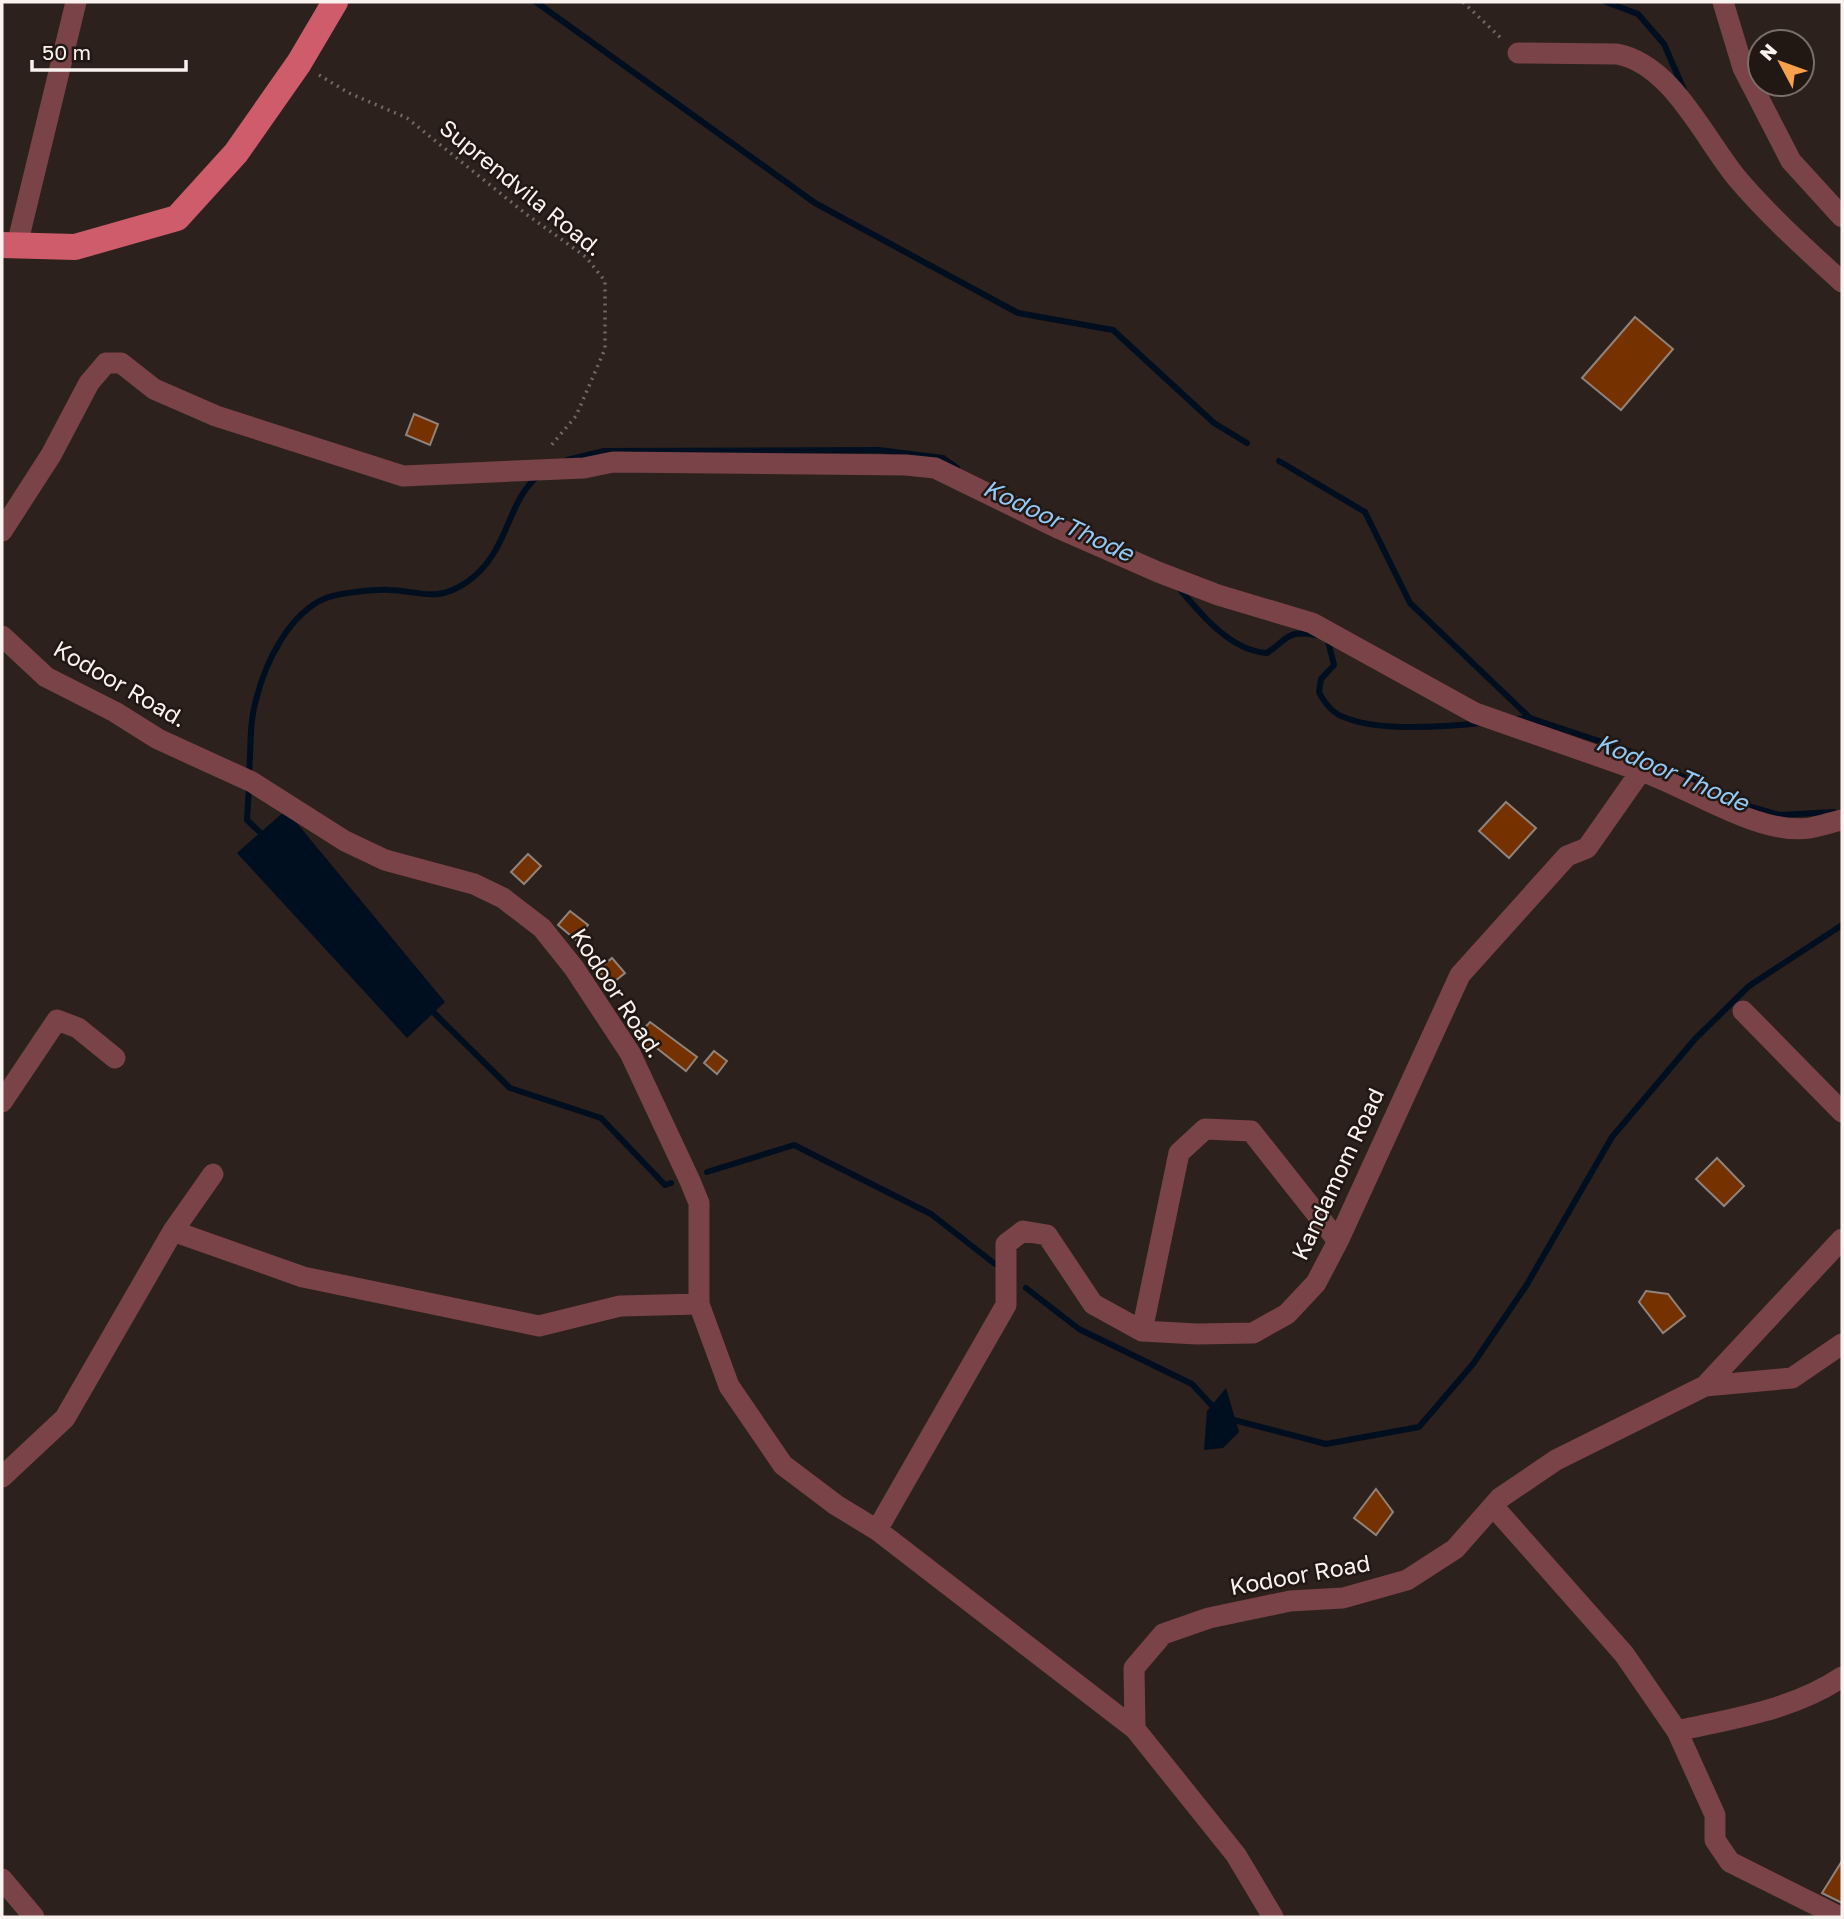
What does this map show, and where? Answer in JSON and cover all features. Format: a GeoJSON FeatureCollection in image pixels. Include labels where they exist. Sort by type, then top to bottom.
{"type":"FeatureCollection","features":[{"type":"Feature","properties":{"kind":"main road"},"geometry":{"type":"LineString","coordinates":[[9,245],[75,247],[177,218],[236,153],[299,63],[335,2]]}},
{"type":"Feature","properties":{"kind":"street"},"geometry":{"type":"LineString","coordinates":[[9,245],[76,2]]}},
{"type":"Feature","properties":{"kind":"street"},"geometry":{"type":"LineString","coordinates":[[1723,2],[1743,68],[1791,161],[1842,217]]}},
{"type":"Feature","properties":{"kind":"street"},"geometry":{"type":"LineString","coordinates":[[1518,53],[1617,54],[1630,56],[1652,68],[1673,88],[1736,176],[1842,282]]}},
{"type":"Feature","properties":{"kind":"street"},"geometry":{"type":"LineString","coordinates":[[2,531],[51,455],[89,383],[106,363],[121,363],[154,389],[216,416],[403,476],[540,470],[613,462],[924,466],[1158,572],[1218,596],[1312,623],[1475,713],[1698,793],[1721,808],[1770,825],[1808,828],[1842,820]]}},
{"type":"Feature","properties":{"kind":"street","name":"Kodoor Road."},"geometry":{"type":"LineString","coordinates":[[2,636],[46,677],[115,712],[158,739],[249,780],[365,852],[474,884],[503,898],[542,928],[574,968],[630,1053],[690,1181],[699,1203],[699,1304],[729,1386],[783,1465],[835,1505],[877,1530],[1135,1730]]}},
{"type":"Feature","properties":{"kind":"street","name":"Kandamom Road"},"geometry":{"type":"LineString","coordinates":[[877,1530],[1006,1305],[1006,1244],[1023,1231],[1047,1235],[1093,1304],[1142,1331],[1253,1332],[1287,1314],[1316,1283],[1338,1241],[1460,975],[1567,856],[1587,848],[1641,771]]}},
{"type":"Feature","properties":{"kind":"street"},"geometry":{"type":"LineString","coordinates":[[1743,1011],[1842,1112]]}},
{"type":"Feature","properties":{"kind":"street"},"geometry":{"type":"LineString","coordinates":[[2,1102],[57,1020],[78,1028],[115,1058]]}},
{"type":"Feature","properties":{"kind":"street"},"geometry":{"type":"LineString","coordinates":[[1142,1331],[1179,1153],[1205,1129],[1251,1131],[1338,1241]]}},
{"type":"Feature","properties":{"kind":"street"},"geometry":{"type":"LineString","coordinates":[[2,1478],[65,1418],[173,1231],[214,1174]]}},
{"type":"Feature","properties":{"kind":"street"},"geometry":{"type":"LineString","coordinates":[[173,1231],[303,1278],[539,1326],[620,1306],[699,1304]]}},
{"type":"Feature","properties":{"kind":"street"},"geometry":{"type":"LineString","coordinates":[[1705,1386],[1842,1239]]}},
{"type":"Feature","properties":{"kind":"street","name":"Kodoor Road"},"geometry":{"type":"LineString","coordinates":[[1135,1730],[1134,1668],[1163,1634],[1209,1618],[1290,1601],[1343,1598],[1407,1580],[1455,1549],[1500,1498],[1556,1461],[1705,1386],[1792,1378],[1842,1344]]}},
{"type":"Feature","properties":{"kind":"street"},"geometry":{"type":"LineString","coordinates":[[1493,1506],[1624,1654],[1677,1731],[1715,1815],[1715,1840],[1730,1861],[1840,1917]]}},
{"type":"Feature","properties":{"kind":"street"},"geometry":{"type":"LineString","coordinates":[[1677,1731],[1771,1710],[1824,1690],[1842,1677]]}},
{"type":"Feature","properties":{"kind":"street"},"geometry":{"type":"LineString","coordinates":[[1135,1730],[1236,1855],[1272,1917]]}},
{"type":"Feature","properties":{"kind":"street"},"geometry":{"type":"LineString","coordinates":[[2,1879],[34,1917]]}},
{"type":"Feature","properties":{"kind":"path"},"geometry":{"type":"LineString","coordinates":[[1463,2],[1518,53]]}},
{"type":"Feature","properties":{"kind":"path","name":"Suprendvila Road."},"geometry":{"type":"LineString","coordinates":[[299,63],[349,93],[407,118],[526,214],[586,257],[605,281],[605,349],[576,416],[540,470]]}},
{"type":"Feature","properties":{"kind":"water"},"geometry":{"type":"Polygon","coordinates":[[[286,810],[445,1002],[407,1038],[237,853],[286,810]]]}},
{"type":"Feature","properties":{"kind":"water"},"geometry":{"type":"Polygon","coordinates":[[[1226,1388],[1239,1432],[1223,1448],[1204,1450],[1207,1411],[1226,1388]]]}},
{"type":"Feature","properties":{"kind":"building"},"geometry":{"type":"Polygon","coordinates":[[[1635,317],[1673,349],[1621,410],[1582,378],[1635,317]]]}},
{"type":"Feature","properties":{"kind":"building"},"geometry":{"type":"Polygon","coordinates":[[[414,414],[438,424],[430,445],[406,435],[414,414]]]}},
{"type":"Feature","properties":{"kind":"building"},"geometry":{"type":"Polygon","coordinates":[[[1506,802],[1536,828],[1509,858],[1479,831],[1506,802]]]}},
{"type":"Feature","properties":{"kind":"building"},"geometry":{"type":"Polygon","coordinates":[[[528,854],[541,866],[524,884],[511,872],[528,854]]]}},
{"type":"Feature","properties":{"kind":"building"},"geometry":{"type":"Polygon","coordinates":[[[570,911],[588,925],[576,940],[558,925],[570,911]]]}},
{"type":"Feature","properties":{"kind":"building"},"geometry":{"type":"Polygon","coordinates":[[[612,958],[625,973],[610,985],[598,970],[612,958]]]}},
{"type":"Feature","properties":{"kind":"building"},"geometry":{"type":"Polygon","coordinates":[[[650,1022],[697,1057],[686,1071],[654,1046],[650,1050],[636,1037],[650,1022]]]}},
{"type":"Feature","properties":{"kind":"building"},"geometry":{"type":"Polygon","coordinates":[[[714,1051],[727,1061],[717,1074],[704,1063],[714,1051]]]}},
{"type":"Feature","properties":{"kind":"building"},"geometry":{"type":"Polygon","coordinates":[[[1717,1158],[1744,1186],[1724,1206],[1696,1179],[1717,1158]]]}},
{"type":"Feature","properties":{"kind":"building"},"geometry":{"type":"Polygon","coordinates":[[[1646,1291],[1668,1294],[1685,1316],[1663,1333],[1639,1302],[1646,1291]]]}},
{"type":"Feature","properties":{"kind":"building"},"geometry":{"type":"Polygon","coordinates":[[[1376,1489],[1393,1512],[1376,1535],[1354,1518],[1376,1489]]]}},
{"type":"Feature","properties":{"kind":"building"},"geometry":{"type":"Polygon","coordinates":[[[1842,1861],[1842,1903],[1822,1893],[1842,1861]]]}},
{"type":"Feature","properties":{"kind":"waterway"},"geometry":{"type":"LineString","coordinates":[[536,2],[815,203],[1018,313],[1113,330],[1214,423],[1247,443]]}},
{"type":"Feature","properties":{"kind":"waterway","name":"Kodoor Thode"},"geometry":{"type":"LineString","coordinates":[[1606,2],[1638,14],[1664,44],[1684,90]]}},
{"type":"Feature","properties":{"kind":"waterway","name":"Kodoor Thode"},"geometry":{"type":"LineString","coordinates":[[567,460],[604,451],[879,450],[943,458],[957,468]]}},
{"type":"Feature","properties":{"kind":"waterway"},"geometry":{"type":"LineString","coordinates":[[1279,461],[1365,512],[1410,603],[1530,718]]}},
{"type":"Feature","properties":{"kind":"waterway","name":"Kodoor Thode"},"geometry":{"type":"LineString","coordinates":[[249,775],[252,718],[260,686],[280,641],[301,615],[313,605],[339,594],[384,590],[437,594],[467,582],[491,557],[519,500],[537,477]]}},
{"type":"Feature","properties":{"kind":"waterway","name":"Kodoor Thode"},"geometry":{"type":"LineString","coordinates":[[1178,587],[1217,629],[1253,651],[1267,653],[1293,635],[1316,635]]}},
{"type":"Feature","properties":{"kind":"waterway","name":"Kodoor Thode"},"geometry":{"type":"LineString","coordinates":[[1328,641],[1334,665],[1321,679],[1319,692],[1337,714],[1361,722],[1395,727],[1482,723]]}},
{"type":"Feature","properties":{"kind":"waterway","name":"Kodoor Thode"},"geometry":{"type":"LineString","coordinates":[[1517,719],[1530,718],[1638,754],[1709,790]]}},
{"type":"Feature","properties":{"kind":"waterway"},"geometry":{"type":"LineString","coordinates":[[249,786],[247,820],[265,837]]}},
{"type":"Feature","properties":{"kind":"waterway","name":"Kodoor Thode"},"geometry":{"type":"LineString","coordinates":[[1734,802],[1780,815],[1834,812]]}},
{"type":"Feature","properties":{"kind":"waterway"},"geometry":{"type":"LineString","coordinates":[[1230,1419],[1326,1444],[1419,1427],[1473,1364],[1526,1286],[1612,1137],[1695,1039],[1749,986],[1842,925]]}},
{"type":"Feature","properties":{"kind":"waterway"},"geometry":{"type":"LineString","coordinates":[[428,1007],[510,1088],[601,1118],[665,1185],[671,1183]]}},
{"type":"Feature","properties":{"kind":"waterway"},"geometry":{"type":"LineString","coordinates":[[707,1172],[794,1145],[931,1214],[995,1264]]}},
{"type":"Feature","properties":{"kind":"waterway"},"geometry":{"type":"LineString","coordinates":[[1026,1288],[1079,1329],[1192,1384],[1216,1410]]}}]}
